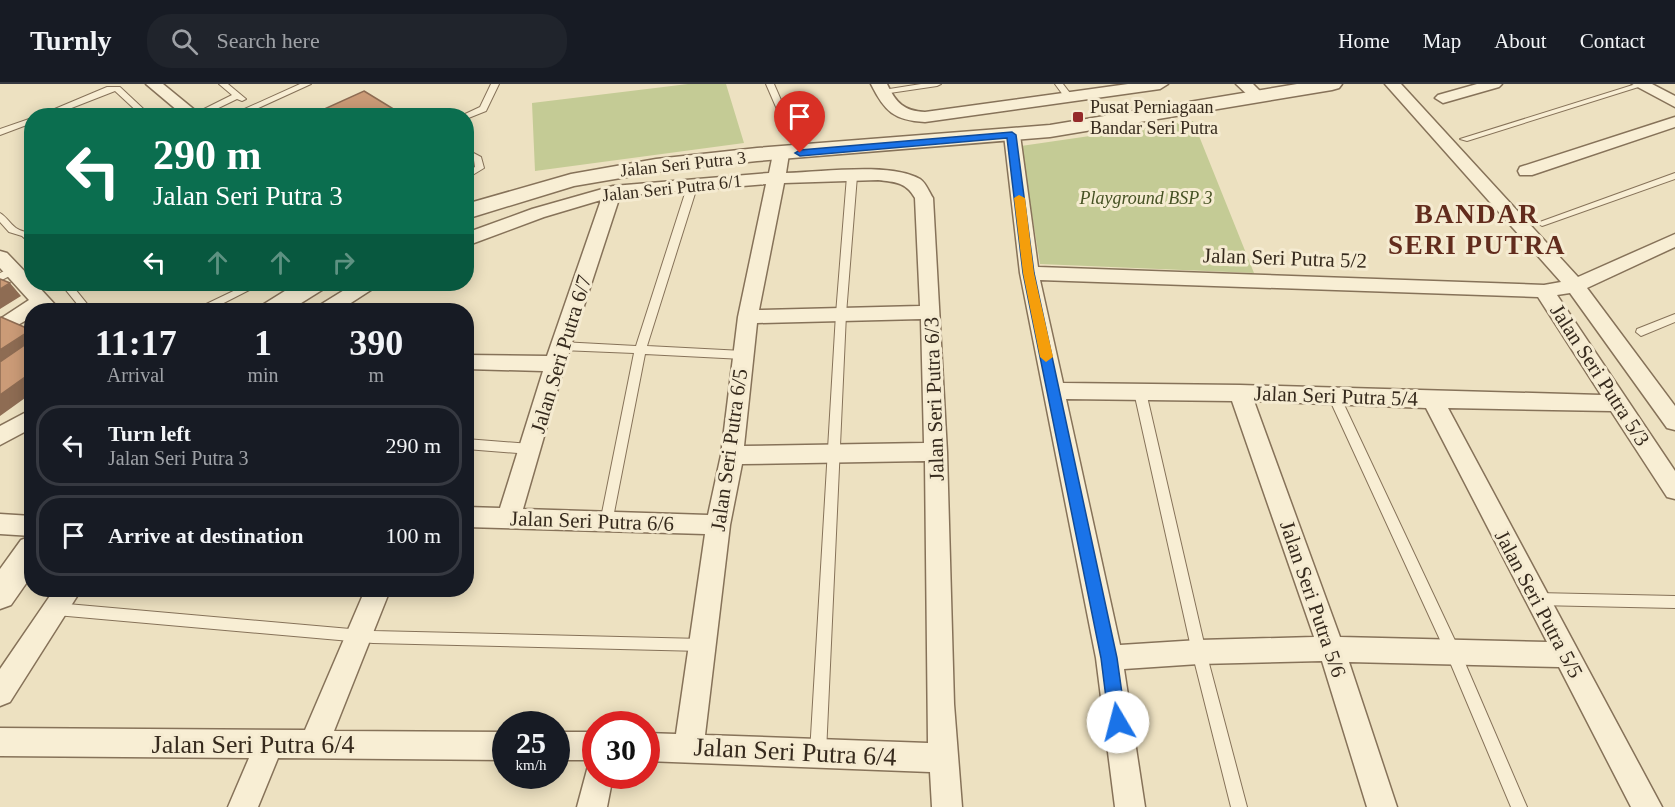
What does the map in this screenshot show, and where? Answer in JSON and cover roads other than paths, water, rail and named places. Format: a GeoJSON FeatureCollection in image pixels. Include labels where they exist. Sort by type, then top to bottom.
{"type":"FeatureCollection","features":[{"type":"Feature","properties":{"kind":"street"},"geometry":{"type":"LineString","coordinates":[[154,84],[184,108]]}},
{"type":"Feature","properties":{"kind":"street"},"geometry":{"type":"LineString","coordinates":[[881,88],[894,111],[902,115],[925,117],[1160,84]]}},
{"type":"Feature","properties":{"kind":"street","name":"Jalan Seri Putra 3"},"geometry":{"type":"LineString","coordinates":[[474,209],[542,188],[604,173],[678,163],[1012,135],[1143,117],[1251,90],[1332,84]]}},
{"type":"Feature","properties":{"kind":"street"},"geometry":{"type":"LineString","coordinates":[[1393,84],[1575,286],[1675,422]]}},
{"type":"Feature","properties":{"kind":"street"},"geometry":{"type":"LineString","coordinates":[[1443,99],[1494,84]]}},
{"type":"Feature","properties":{"kind":"street"},"geometry":{"type":"LineString","coordinates":[[1642,84],[1675,102]]}},
{"type":"Feature","properties":{"kind":"street"},"geometry":{"type":"LineString","coordinates":[[1526,171],[1675,122]]}},
{"type":"Feature","properties":{"kind":"street"},"geometry":{"type":"LineString","coordinates":[[1012,135],[1029,273],[1109,658],[1130,807]]}},
{"type":"Feature","properties":{"kind":"street","name":"Jalan Seri Putra 6/5"},"geometry":{"type":"LineString","coordinates":[[689,747],[718,525],[732,455],[748,317],[776,178],[790,154]]}},
{"type":"Feature","properties":{"kind":"street","name":"Jalan Seri Putra 6/3"},"geometry":{"type":"LineString","coordinates":[[776,178],[900,177],[916,184],[924,198],[936,452],[940,705],[947,807]]}},
{"type":"Feature","properties":{"kind":"street","name":"Jalan Seri Putra 6/1"},"geometry":{"type":"LineString","coordinates":[[474,237],[538,213],[613,191],[776,178]]}},
{"type":"Feature","properties":{"kind":"street","name":"Jalan Seri Putra 6/7"},"geometry":{"type":"LineString","coordinates":[[509,517],[558,355],[613,191]]}},
{"type":"Feature","properties":{"kind":"street","name":"Jalan Seri Putra 5/2"},"geometry":{"type":"LineString","coordinates":[[1029,273],[1544,291],[1575,286],[1675,240]]}},
{"type":"Feature","properties":{"kind":"street"},"geometry":{"type":"LineString","coordinates":[[4,268],[24,286]]}},
{"type":"Feature","properties":{"kind":"street"},"geometry":{"type":"LineString","coordinates":[[29,291],[43,303]]}},
{"type":"Feature","properties":{"kind":"street"},"geometry":{"type":"LineString","coordinates":[[284,303],[303,291]]}},
{"type":"Feature","properties":{"kind":"street"},"geometry":{"type":"LineString","coordinates":[[338,303],[356,291]]}},
{"type":"Feature","properties":{"kind":"street","name":"Jalan Seri Putra 5/3"},"geometry":{"type":"LineString","coordinates":[[1544,291],[1675,489]]}},
{"type":"Feature","properties":{"kind":"street"},"geometry":{"type":"LineString","coordinates":[[748,317],[931,312]]}},
{"type":"Feature","properties":{"kind":"street"},"geometry":{"type":"LineString","coordinates":[[0,328],[24,317]]}},
{"type":"Feature","properties":{"kind":"street"},"geometry":{"type":"LineString","coordinates":[[474,361],[558,355]]}},
{"type":"Feature","properties":{"kind":"street","name":"Jalan Seri Putra 5/4"},"geometry":{"type":"LineString","coordinates":[[1053,391],[1240,393],[1433,400],[1619,403]]}},
{"type":"Feature","properties":{"kind":"street","name":"Jalan Seri Putra 5/6"},"geometry":{"type":"LineString","coordinates":[[1240,393],[1331,649],[1382,807]]}},
{"type":"Feature","properties":{"kind":"street","name":"Jalan Seri Putra 5/5"},"geometry":{"type":"LineString","coordinates":[[1433,400],[1647,807]]}},
{"type":"Feature","properties":{"kind":"street"},"geometry":{"type":"LineString","coordinates":[[0,437],[24,422]]}},
{"type":"Feature","properties":{"kind":"street"},"geometry":{"type":"LineString","coordinates":[[732,455],[936,452]]}},
{"type":"Feature","properties":{"kind":"street","name":"Jalan Seri Putra 6/6"},"geometry":{"type":"LineString","coordinates":[[474,517],[718,525]]}},
{"type":"Feature","properties":{"kind":"street"},"geometry":{"type":"LineString","coordinates":[[0,524],[24,526]]}},
{"type":"Feature","properties":{"kind":"street"},"geometry":{"type":"LineString","coordinates":[[0,595],[24,560]]}},
{"type":"Feature","properties":{"kind":"street"},"geometry":{"type":"LineString","coordinates":[[314,744],[374,597]]}},
{"type":"Feature","properties":{"kind":"street"},"geometry":{"type":"LineString","coordinates":[[0,693],[62,599]]}},
{"type":"Feature","properties":{"kind":"street"},"geometry":{"type":"LineString","coordinates":[[1109,658],[1199,652],[1331,649],[1454,654],[1566,655]]}},
{"type":"Feature","properties":{"kind":"street","name":"Jalan Seri Putra 6/4"},"geometry":{"type":"LineString","coordinates":[[0,742],[492,746]]}},
{"type":"Feature","properties":{"kind":"street"},"geometry":{"type":"LineString","coordinates":[[243,807],[269,744]]}},
{"type":"Feature","properties":{"kind":"street","name":"Jalan Seri Putra 6/4"},"geometry":{"type":"LineString","coordinates":[[660,747],[944,758]]}},
{"type":"Feature","properties":{"kind":"street"},"geometry":{"type":"LineString","coordinates":[[592,807],[595,789]]}},
{"type":"Feature","properties":{"kind":"lane"},"geometry":{"type":"LineString","coordinates":[[223,84],[253,107],[307,84]]}},
{"type":"Feature","properties":{"kind":"lane"},"geometry":{"type":"LineString","coordinates":[[474,113],[483,109],[495,84]]}},
{"type":"Feature","properties":{"kind":"lane"},"geometry":{"type":"LineString","coordinates":[[770,84],[790,154]]}},
{"type":"Feature","properties":{"kind":"lane"},"geometry":{"type":"LineString","coordinates":[[881,88],[937,84]]}},
{"type":"Feature","properties":{"kind":"lane"},"geometry":{"type":"LineString","coordinates":[[1059,84],[1069,97]]}},
{"type":"Feature","properties":{"kind":"lane"},"geometry":{"type":"LineString","coordinates":[[1464,139],[1642,84]]}},
{"type":"Feature","properties":{"kind":"lane"},"geometry":{"type":"LineString","coordinates":[[62,108],[110,89],[117,89],[138,108]]}},
{"type":"Feature","properties":{"kind":"lane"},"geometry":{"type":"LineString","coordinates":[[212,108],[238,96]]}},
{"type":"Feature","properties":{"kind":"lane"},"geometry":{"type":"LineString","coordinates":[[0,132],[24,123]]}},
{"type":"Feature","properties":{"kind":"lane"},"geometry":{"type":"LineString","coordinates":[[474,157],[478,159],[480,168],[474,171]]}},
{"type":"Feature","properties":{"kind":"lane"},"geometry":{"type":"LineString","coordinates":[[818,753],[841,314],[852,176]]}},
{"type":"Feature","properties":{"kind":"lane"},"geometry":{"type":"LineString","coordinates":[[1542,223],[1675,176]]}},
{"type":"Feature","properties":{"kind":"lane"},"geometry":{"type":"LineString","coordinates":[[606,523],[640,350],[693,184]]}},
{"type":"Feature","properties":{"kind":"lane"},"geometry":{"type":"LineString","coordinates":[[0,216],[12,230],[24,234]]}},
{"type":"Feature","properties":{"kind":"lane"},"geometry":{"type":"LineString","coordinates":[[72,291],[81,303]]}},
{"type":"Feature","properties":{"kind":"lane"},"geometry":{"type":"LineString","coordinates":[[217,303],[241,291]]}},
{"type":"Feature","properties":{"kind":"lane"},"geometry":{"type":"LineString","coordinates":[[1641,332],[1675,318]]}},
{"type":"Feature","properties":{"kind":"lane"},"geometry":{"type":"LineString","coordinates":[[558,355],[640,350],[743,355]]}},
{"type":"Feature","properties":{"kind":"lane"},"geometry":{"type":"LineString","coordinates":[[1140,392],[1199,652],[1239,807]]}},
{"type":"Feature","properties":{"kind":"lane"},"geometry":{"type":"LineString","coordinates":[[1334,396],[1454,654],[1519,807]]}},
{"type":"Feature","properties":{"kind":"lane"},"geometry":{"type":"LineString","coordinates":[[474,445],[531,449]]}},
{"type":"Feature","properties":{"kind":"lane"},"geometry":{"type":"LineString","coordinates":[[62,599],[360,635],[702,645]]}},
{"type":"Feature","properties":{"kind":"lane"},"geometry":{"type":"LineString","coordinates":[[1537,599],[1675,602]]}},
{"type":"Feature","properties":{"kind":"place","name":"Pusat Perniagaan Bandar Seri Putra"},"geometry":{"type":"Point","coordinates":[1078,117]}},
{"type":"Feature","properties":{"kind":"district","name":"BANDAR SERI PUTRA"},"geometry":{"type":"Point","coordinates":[1477,230]}},
{"type":"Feature","properties":{"kind":"park label","name":"Playground BSP 3"},"geometry":{"type":"Point","coordinates":[1146,198]}}]}
